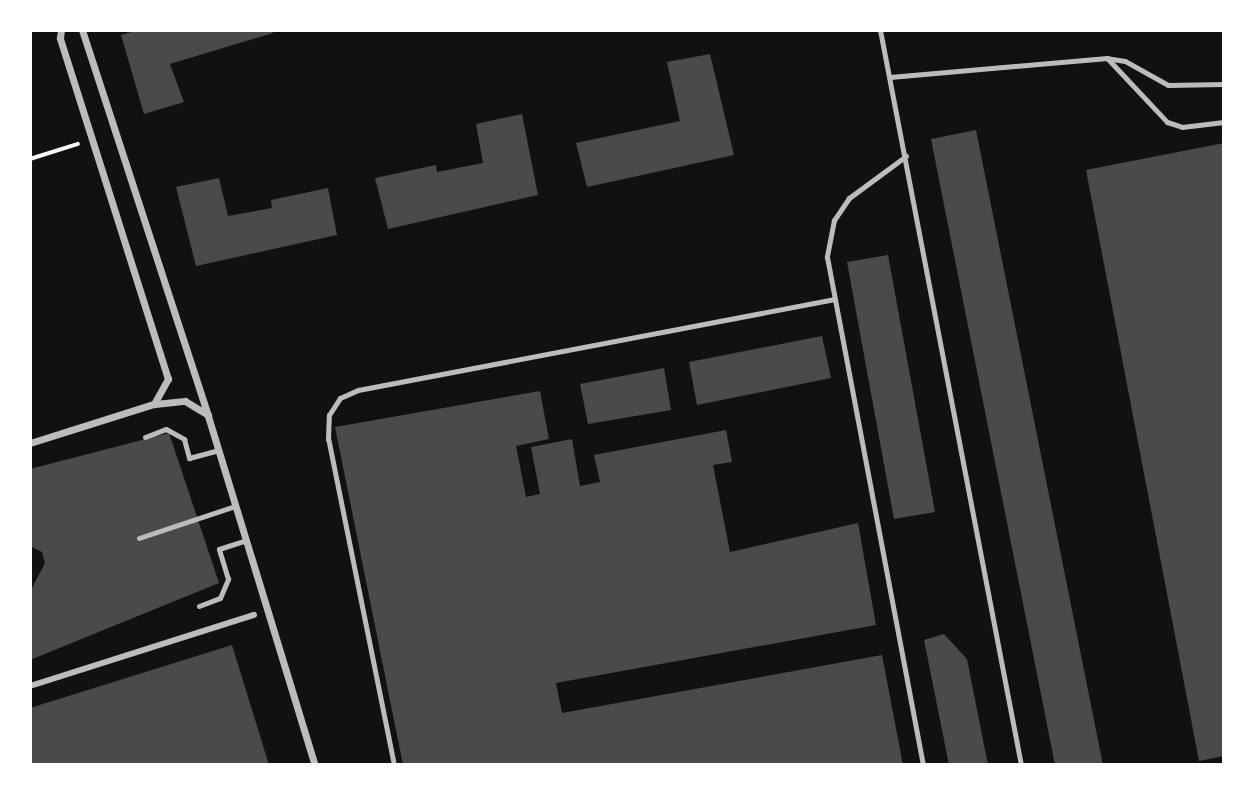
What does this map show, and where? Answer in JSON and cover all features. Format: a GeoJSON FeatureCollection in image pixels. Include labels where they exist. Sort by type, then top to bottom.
{"type":"FeatureCollection","features":[{"type":"Feature","properties":{"kind":"street"},"geometry":{"type":"LineString","coordinates":[[61,30],[60,38],[165,362],[166,386],[154,404]]}},
{"type":"Feature","properties":{"kind":"street"},"geometry":{"type":"LineString","coordinates":[[82,30],[219,450],[315,765]]}},
{"type":"Feature","properties":{"kind":"street"},"geometry":{"type":"LineString","coordinates":[[30,443],[154,404],[185,401],[208,416]]}},
{"type":"Feature","properties":{"kind":"street"},"geometry":{"type":"LineString","coordinates":[[30,686],[254,615]]}},
{"type":"Feature","properties":{"kind":"lane"},"geometry":{"type":"LineString","coordinates":[[880,30],[1021,765]]}},
{"type":"Feature","properties":{"kind":"lane"},"geometry":{"type":"LineString","coordinates":[[890,77],[1107,58],[1125,61],[1168,85],[1224,84]]}},
{"type":"Feature","properties":{"kind":"lane"},"geometry":{"type":"LineString","coordinates":[[1107,58],[1167,122],[1182,127],[1224,122]]}},
{"type":"Feature","properties":{"kind":"lane"},"geometry":{"type":"LineString","coordinates":[[906,156],[858,190],[834,220],[827,257],[923,765]]}},
{"type":"Feature","properties":{"kind":"lane"},"geometry":{"type":"LineString","coordinates":[[394,765],[328,439],[329,415],[340,398],[358,390],[833,299]]}},
{"type":"Feature","properties":{"kind":"lane"},"geometry":{"type":"LineString","coordinates":[[145,437],[166,429],[184,439],[189,458],[219,450]]}},
{"type":"Feature","properties":{"kind":"lane"},"geometry":{"type":"LineString","coordinates":[[139,538],[235,506]]}},
{"type":"Feature","properties":{"kind":"lane"},"geometry":{"type":"LineString","coordinates":[[199,606],[220,598],[228,579],[219,549],[246,540]]}},
{"type":"Feature","properties":{"kind":"path"},"geometry":{"type":"LineString","coordinates":[[30,159],[93,139]]}},
{"type":"Feature","properties":{"kind":"building"},"geometry":{"type":"Polygon","coordinates":[[[138,30],[272,30],[273,33],[170,64],[184,102],[144,114],[121,35],[138,30]]]}},
{"type":"Feature","properties":{"kind":"building"},"geometry":{"type":"Polygon","coordinates":[[[710,54],[734,155],[587,187],[576,143],[680,121],[667,62],[710,54]]]}},
{"type":"Feature","properties":{"kind":"building"},"geometry":{"type":"Polygon","coordinates":[[[522,114],[538,195],[388,229],[375,178],[436,165],[437,172],[483,163],[476,124],[522,114]]]}},
{"type":"Feature","properties":{"kind":"building"},"geometry":{"type":"Polygon","coordinates":[[[976,130],[1103,765],[1055,765],[931,139],[976,130]]]}},
{"type":"Feature","properties":{"kind":"building"},"geometry":{"type":"Polygon","coordinates":[[[1224,143],[1224,756],[1199,761],[1086,170],[1224,143]]]}},
{"type":"Feature","properties":{"kind":"building"},"geometry":{"type":"Polygon","coordinates":[[[219,178],[228,216],[272,208],[271,200],[328,188],[337,235],[196,266],[176,187],[219,178]]]}},
{"type":"Feature","properties":{"kind":"building"},"geometry":{"type":"Polygon","coordinates":[[[888,255],[935,512],[894,519],[847,262],[888,255]]]}},
{"type":"Feature","properties":{"kind":"building"},"geometry":{"type":"Polygon","coordinates":[[[822,336],[831,378],[697,405],[689,362],[822,336]]]}},
{"type":"Feature","properties":{"kind":"building"},"geometry":{"type":"Polygon","coordinates":[[[664,368],[671,410],[588,424],[580,384],[664,368]]]}},
{"type":"Feature","properties":{"kind":"building"},"geometry":{"type":"Polygon","coordinates":[[[540,391],[549,439],[516,446],[526,497],[540,494],[531,447],[572,439],[580,486],[600,482],[594,455],[726,430],[732,462],[713,465],[730,552],[858,523],[876,625],[556,683],[562,713],[882,655],[903,765],[403,765],[335,427],[540,391]]]}},
{"type":"Feature","properties":{"kind":"building"},"geometry":{"type":"Polygon","coordinates":[[[169,433],[219,583],[30,660],[30,592],[45,563],[42,552],[30,546],[30,469],[169,433]]]}},
{"type":"Feature","properties":{"kind":"building"},"geometry":{"type":"Polygon","coordinates":[[[944,634],[967,659],[988,765],[949,765],[924,640],[944,634]]]}},
{"type":"Feature","properties":{"kind":"building"},"geometry":{"type":"Polygon","coordinates":[[[232,645],[269,765],[30,765],[30,708],[232,645]]]}}]}
